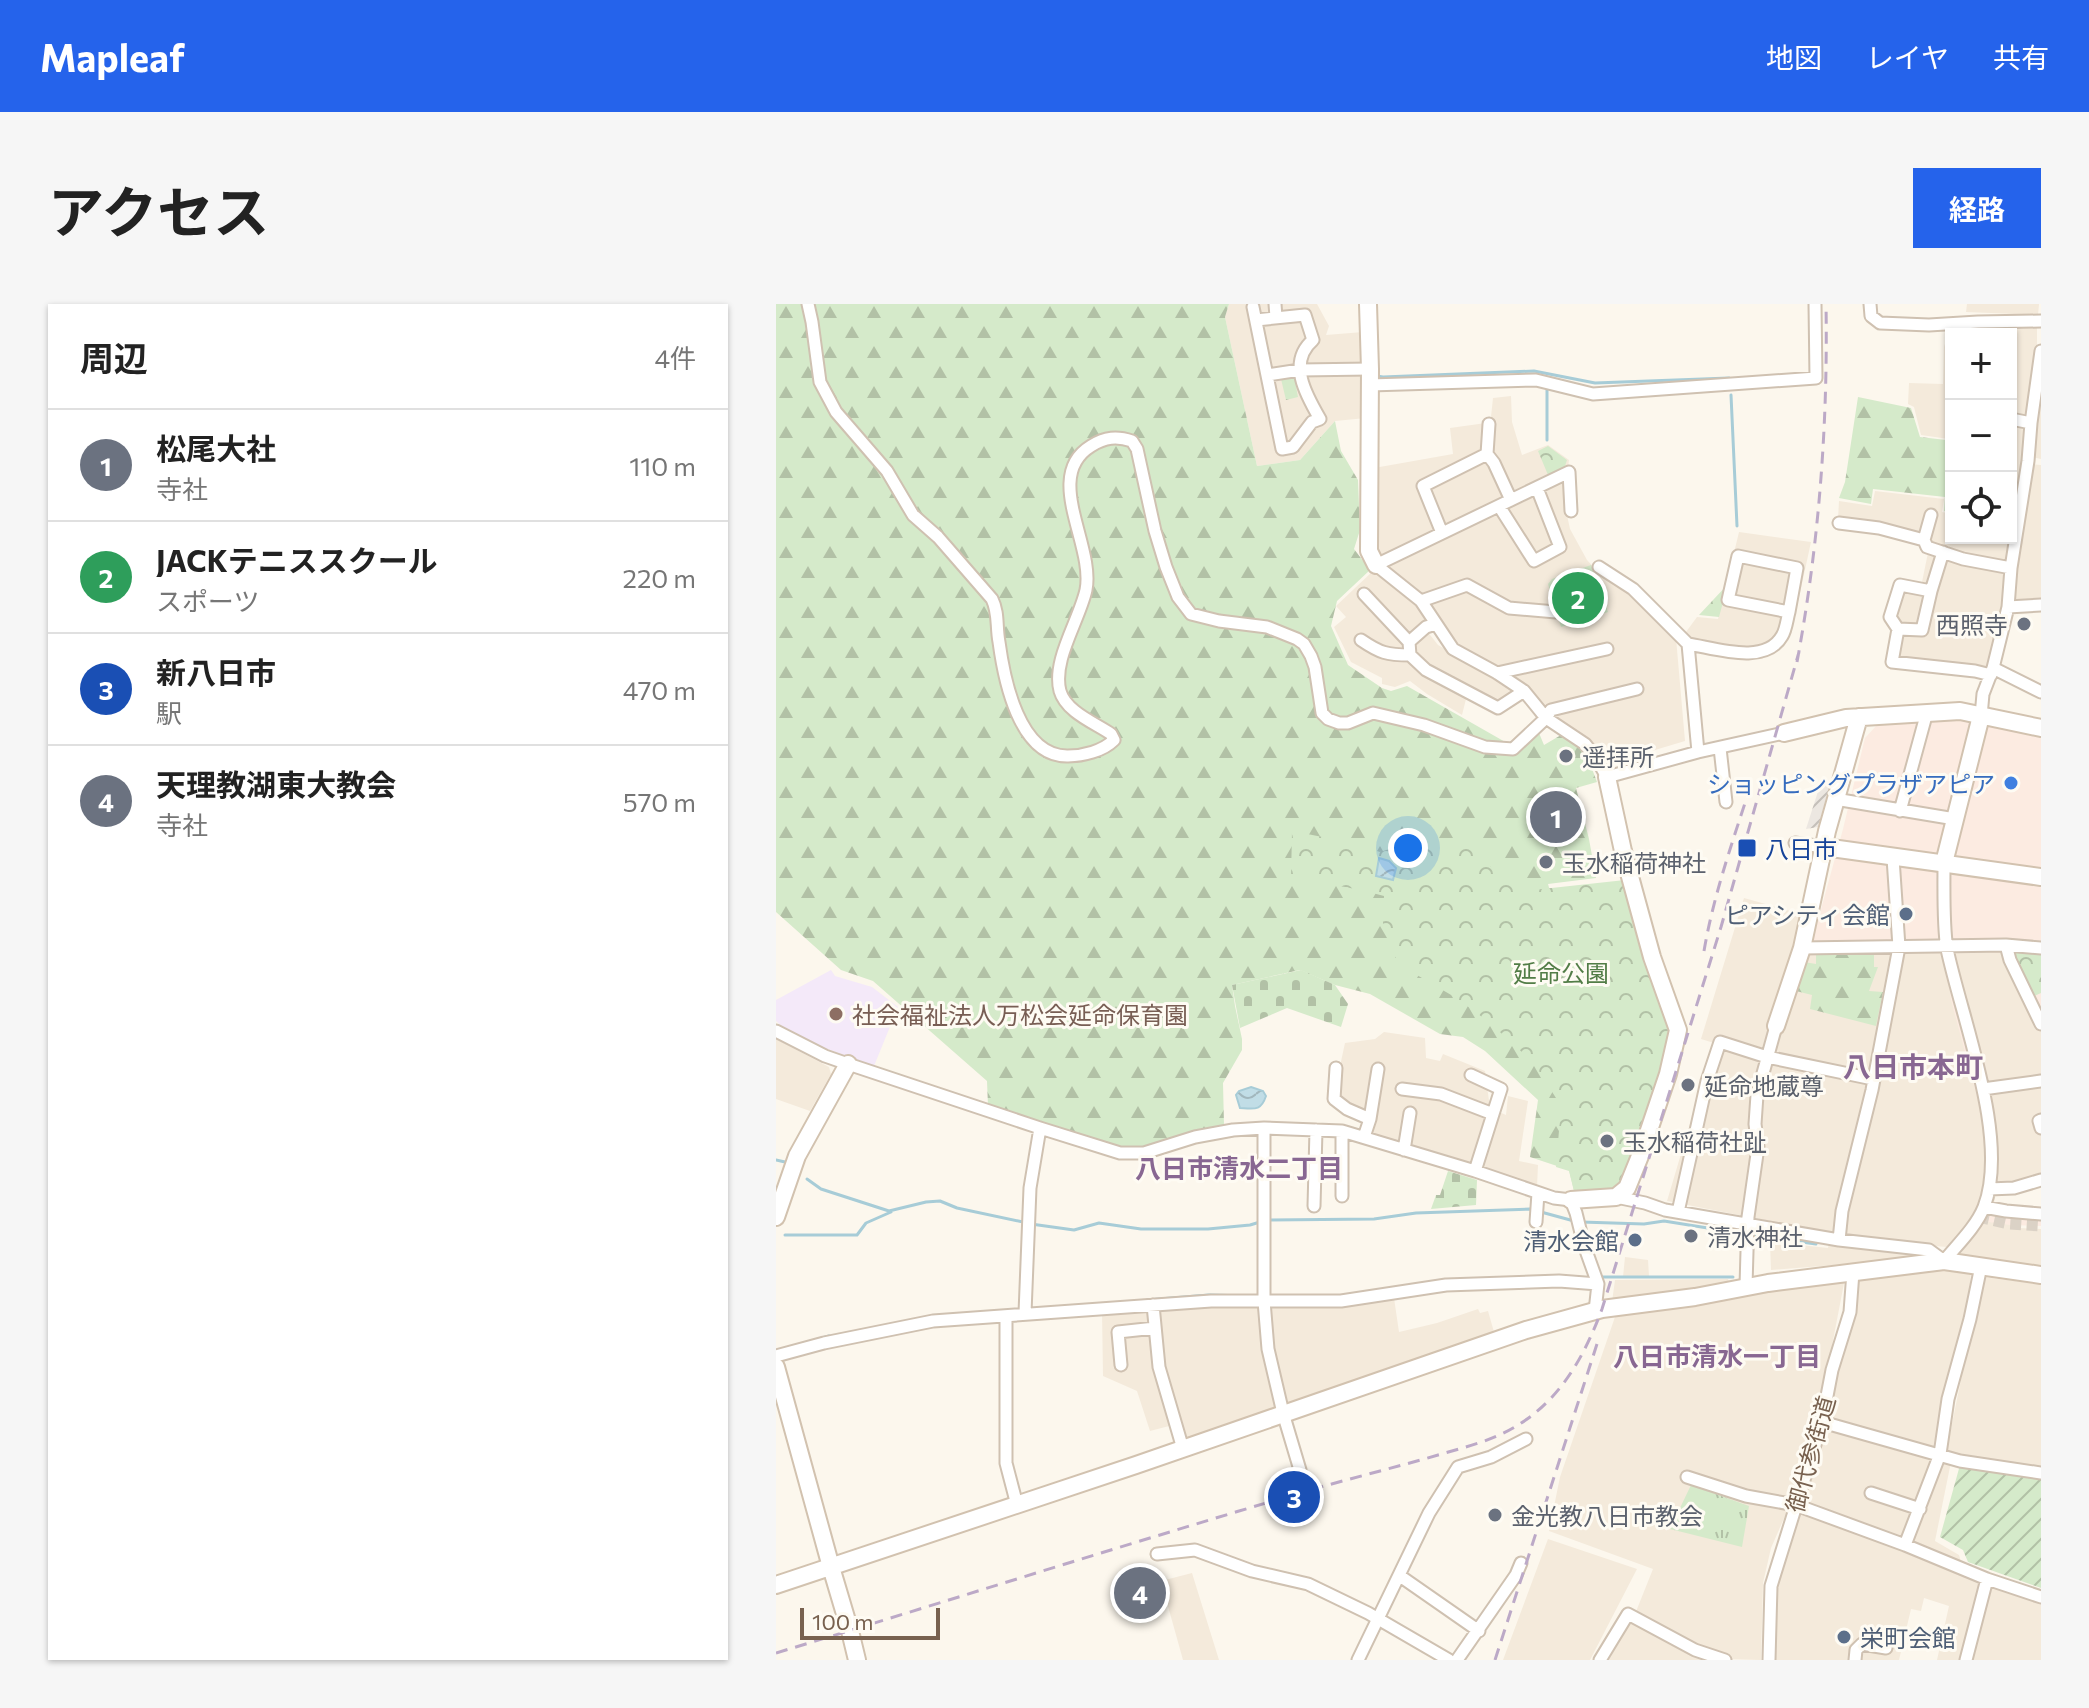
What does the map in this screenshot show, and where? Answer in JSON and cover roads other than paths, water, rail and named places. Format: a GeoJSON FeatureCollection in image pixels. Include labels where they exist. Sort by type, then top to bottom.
{"type":"FeatureCollection","features":[{"type":"Feature","properties":{"kind":"street"},"geometry":{"type":"LineString","coordinates":[[808,304],[817,369],[826,395],[857,439],[887,471],[913,515],[938,537],[992,599],[997,609],[1002,666],[1012,700],[1026,732],[1045,752],[1060,757],[1079,756],[1109,745],[1114,740],[1111,734],[1069,707],[1059,687],[1061,665],[1086,591],[1087,578],[1071,499],[1071,468],[1078,456],[1092,445],[1119,437],[1132,441],[1137,449],[1166,567],[1184,606],[1191,614],[1267,627],[1304,644],[1315,667],[1322,713],[1328,719],[1348,723],[1373,713],[1424,725],[1485,747],[1513,749],[1551,710],[1637,689]]}},
{"type":"Feature","properties":{"kind":"street"},"geometry":{"type":"LineString","coordinates":[[1368,304],[1369,551],[1376,565],[1421,601],[1453,649],[1524,691],[1546,718],[1585,744],[1596,758],[1607,777],[1623,851],[1652,957],[1678,1030],[1668,1074],[1642,1151],[1627,1188],[1616,1197]]}},
{"type":"Feature","properties":{"kind":"street"},"geometry":{"type":"LineString","coordinates":[[1268,375],[1300,370],[1370,377],[1536,380],[1593,394],[1816,378],[1815,304]]}},
{"type":"Feature","properties":{"kind":"street"},"geometry":{"type":"LineString","coordinates":[[1870,304],[1871,316],[1880,323],[1929,325],[2041,321]]}},
{"type":"Feature","properties":{"kind":"street"},"geometry":{"type":"LineString","coordinates":[[1276,310],[1305,315],[1313,340],[1305,347],[1300,370],[1307,397],[1320,419],[1312,422],[1293,447],[1282,449],[1255,313],[1276,310]]}},
{"type":"Feature","properties":{"kind":"street"},"geometry":{"type":"LineString","coordinates":[[1944,1261],[1984,1207],[1989,1189],[1990,1137],[1987,1104],[1947,946],[1944,863],[1981,716],[1983,694],[1992,672],[2008,607],[2041,351]]}},
{"type":"Feature","properties":{"kind":"street"},"geometry":{"type":"LineString","coordinates":[[2017,420],[2031,423]]}},
{"type":"Feature","properties":{"kind":"street"},"geometry":{"type":"LineString","coordinates":[[1489,424],[1487,454],[1511,500]]}},
{"type":"Feature","properties":{"kind":"street"},"geometry":{"type":"LineString","coordinates":[[1442,533],[1423,486],[1487,454]]}},
{"type":"Feature","properties":{"kind":"street"},"geometry":{"type":"LineString","coordinates":[[2028,461],[2041,462]]}},
{"type":"Feature","properties":{"kind":"street"},"geometry":{"type":"LineString","coordinates":[[1376,565],[1569,472],[1571,511]]}},
{"type":"Feature","properties":{"kind":"street"},"geometry":{"type":"LineString","coordinates":[[1499,506],[1534,561],[1560,547],[1537,488]]}},
{"type":"Feature","properties":{"kind":"street"},"geometry":{"type":"LineString","coordinates":[[1931,515],[1924,540],[1927,547],[1982,564],[2011,568]]}},
{"type":"Feature","properties":{"kind":"street"},"geometry":{"type":"LineString","coordinates":[[1839,523],[1879,528],[1924,540]]}},
{"type":"Feature","properties":{"kind":"street"},"geometry":{"type":"LineString","coordinates":[[1898,629],[1922,630],[1943,552]]}},
{"type":"Feature","properties":{"kind":"street"},"geometry":{"type":"LineString","coordinates":[[1599,567],[1633,589],[1688,644],[1747,654],[1763,651],[1782,636],[1789,612],[1797,568],[1738,556],[1728,600],[1789,612]]}},
{"type":"Feature","properties":{"kind":"street"},"geometry":{"type":"LineString","coordinates":[[1421,601],[1467,585],[1509,608],[1556,612]]}},
{"type":"Feature","properties":{"kind":"street"},"geometry":{"type":"LineString","coordinates":[[1931,591],[1900,585],[1890,617],[1898,629],[1892,662],[1992,672],[2041,692]]}},
{"type":"Feature","properties":{"kind":"street"},"geometry":{"type":"LineString","coordinates":[[1364,594],[1426,670],[1498,708],[1524,691]]}},
{"type":"Feature","properties":{"kind":"street"},"geometry":{"type":"LineString","coordinates":[[2008,607],[2041,605]]}},
{"type":"Feature","properties":{"kind":"street"},"geometry":{"type":"LineString","coordinates":[[1361,640],[1389,655],[1410,648],[1426,627],[1436,624]]}},
{"type":"Feature","properties":{"kind":"street"},"geometry":{"type":"LineString","coordinates":[[1688,644],[1698,752]]}},
{"type":"Feature","properties":{"kind":"street"},"geometry":{"type":"LineString","coordinates":[[1497,673],[1607,649]]}},
{"type":"Feature","properties":{"kind":"street"},"geometry":{"type":"LineString","coordinates":[[1607,777],[1698,752],[1846,718],[1960,711],[2041,728]]}},
{"type":"Feature","properties":{"kind":"street"},"geometry":{"type":"LineString","coordinates":[[1900,811],[1927,712]]}},
{"type":"Feature","properties":{"kind":"street"},"geometry":{"type":"LineString","coordinates":[[1746,1286],[1747,1224],[1758,1147],[1755,1124],[1757,1095],[1802,948],[1835,799],[1859,717]]}},
{"type":"Feature","properties":{"kind":"street"},"geometry":{"type":"LineString","coordinates":[[1720,748],[1726,802]]}},
{"type":"Feature","properties":{"kind":"street"},"geometry":{"type":"LineString","coordinates":[[1835,799],[1955,819]]}},
{"type":"Feature","properties":{"kind":"street"},"geometry":{"type":"LineString","coordinates":[[1795,843],[2041,877]]}},
{"type":"Feature","properties":{"kind":"street"},"geometry":{"type":"LineString","coordinates":[[1839,1240],[1842,1211],[1872,1090],[1899,947],[1893,858]]}},
{"type":"Feature","properties":{"kind":"street"},"geometry":{"type":"LineString","coordinates":[[1802,948],[2006,945],[2041,948]]}},
{"type":"Feature","properties":{"kind":"street"},"geometry":{"type":"LineString","coordinates":[[2006,945],[2010,960],[2041,1024]]}},
{"type":"Feature","properties":{"kind":"street"},"geometry":{"type":"LineString","coordinates":[[776,1031],[825,1056],[1120,1153],[1144,1153],[1195,1137],[1233,1130],[1342,1131],[1554,1198],[1616,1197],[1678,1212],[1839,1240],[1929,1250],[1944,1261]]}},
{"type":"Feature","properties":{"kind":"street"},"geometry":{"type":"LineString","coordinates":[[1678,1212],[1707,1081],[1720,1042],[1767,1057],[1873,1079]]}},
{"type":"Feature","properties":{"kind":"street"},"geometry":{"type":"LineString","coordinates":[[776,1217],[797,1156],[848,1064]]}},
{"type":"Feature","properties":{"kind":"street"},"geometry":{"type":"LineString","coordinates":[[1336,1068],[1334,1099],[1347,1109],[1370,1119]]}},
{"type":"Feature","properties":{"kind":"street"},"geometry":{"type":"LineString","coordinates":[[1364,1137],[1378,1069]]}},
{"type":"Feature","properties":{"kind":"street"},"geometry":{"type":"LineString","coordinates":[[1471,1075],[1501,1089],[1475,1171]]}},
{"type":"Feature","properties":{"kind":"street"},"geometry":{"type":"LineString","coordinates":[[1983,1089],[2041,1081]]}},
{"type":"Feature","properties":{"kind":"street"},"geometry":{"type":"LineString","coordinates":[[1402,1089],[1441,1094],[1493,1114]]}},
{"type":"Feature","properties":{"kind":"street"},"geometry":{"type":"LineString","coordinates":[[1404,1150],[1410,1113]]}},
{"type":"Feature","properties":{"kind":"street"},"geometry":{"type":"LineString","coordinates":[[2041,1120],[2041,1128]]}},
{"type":"Feature","properties":{"kind":"street"},"geometry":{"type":"LineString","coordinates":[[1025,1313],[1030,1188],[1040,1128]]}},
{"type":"Feature","properties":{"kind":"street"},"geometry":{"type":"LineString","coordinates":[[1264,1128],[1264,1301],[1268,1349],[1300,1470]]}},
{"type":"Feature","properties":{"kind":"street"},"geometry":{"type":"LineString","coordinates":[[1314,1206],[1316,1130]]}},
{"type":"Feature","properties":{"kind":"street"},"geometry":{"type":"LineString","coordinates":[[1342,1131],[1342,1196]]}},
{"type":"Feature","properties":{"kind":"street"},"geometry":{"type":"LineString","coordinates":[[1989,1189],[2014,1188],[2041,1180]]}},
{"type":"Feature","properties":{"kind":"street"},"geometry":{"type":"LineString","coordinates":[[1536,1216],[1538,1193]]}},
{"type":"Feature","properties":{"kind":"street"},"geometry":{"type":"LineString","coordinates":[[1571,1200],[1598,1284],[1595,1311]]}},
{"type":"Feature","properties":{"kind":"street"},"geometry":{"type":"LineString","coordinates":[[1984,1207],[2041,1214]]}},
{"type":"Feature","properties":{"kind":"street"},"geometry":{"type":"LineString","coordinates":[[776,1585],[1526,1330],[1595,1311],[1695,1297],[1746,1286],[1944,1261],[2041,1275]]}},
{"type":"Feature","properties":{"kind":"street"},"geometry":{"type":"LineString","coordinates":[[1905,1545],[1940,1454],[1948,1399],[1981,1266]]}},
{"type":"Feature","properties":{"kind":"street","name":"御代参街道"},"geometry":{"type":"LineString","coordinates":[[1769,1660],[1771,1586],[1822,1422],[1832,1370],[1850,1312],[1853,1272]]}},
{"type":"Feature","properties":{"kind":"street"},"geometry":{"type":"LineString","coordinates":[[776,1356],[933,1321],[1153,1305],[1341,1296],[1446,1285],[1559,1281],[1598,1284]]}},
{"type":"Feature","properties":{"kind":"street"},"geometry":{"type":"LineString","coordinates":[[1153,1305],[1159,1367],[1183,1449]]}},
{"type":"Feature","properties":{"kind":"street"},"geometry":{"type":"LineString","coordinates":[[1006,1317],[1006,1463],[1017,1505]]}},
{"type":"Feature","properties":{"kind":"street"},"geometry":{"type":"LineString","coordinates":[[1121,1365],[1118,1332],[1155,1328]]}},
{"type":"Feature","properties":{"kind":"street"},"geometry":{"type":"LineString","coordinates":[[776,1367],[857,1660]]}},
{"type":"Feature","properties":{"kind":"street"},"geometry":{"type":"LineString","coordinates":[[1822,1422],[1960,1461],[2041,1473]]}},
{"type":"Feature","properties":{"kind":"street"},"geometry":{"type":"LineString","coordinates":[[1358,1660],[1429,1513],[1458,1467],[1491,1457],[1526,1439]]}},
{"type":"Feature","properties":{"kind":"street"},"geometry":{"type":"LineString","coordinates":[[1687,1477],[1746,1496],[1796,1505],[2041,1597]]}},
{"type":"Feature","properties":{"kind":"street"},"geometry":{"type":"LineString","coordinates":[[1871,1493],[1920,1509]]}},
{"type":"Feature","properties":{"kind":"street"},"geometry":{"type":"LineString","coordinates":[[1157,1554],[1195,1550],[1252,1571],[1308,1584],[1368,1613],[1449,1660]]}},
{"type":"Feature","properties":{"kind":"street"},"geometry":{"type":"LineString","coordinates":[[1457,1660],[1516,1575],[1521,1563]]}},
{"type":"Feature","properties":{"kind":"street"},"geometry":{"type":"LineString","coordinates":[[1400,1576],[1479,1631]]}},
{"type":"Feature","properties":{"kind":"street"},"geometry":{"type":"LineString","coordinates":[[1966,1660],[1987,1579]]}},
{"type":"Feature","properties":{"kind":"street"},"geometry":{"type":"LineString","coordinates":[[1600,1660],[1628,1614],[1695,1650],[1725,1660]]}},
{"type":"Feature","properties":{"kind":"street"},"geometry":{"type":"LineString","coordinates":[[1855,1660],[1856,1650],[1862,1644],[1886,1648]]}},
{"type":"Feature","properties":{"kind":"water"},"geometry":{"type":"Polygon","coordinates":[[[1379,858],[1389,861],[1396,868],[1393,880],[1376,876],[1379,858]]]}},
{"type":"Feature","properties":{"kind":"water"},"geometry":{"type":"Polygon","coordinates":[[[1251,1087],[1263,1091],[1266,1096],[1264,1101],[1257,1108],[1240,1108],[1236,1095],[1251,1087]]]}},
{"type":"Feature","properties":{"kind":"waterway"},"geometry":{"type":"LineString","coordinates":[[1377,374],[1383,377],[1534,371],[1595,383],[1729,378]]}},
{"type":"Feature","properties":{"kind":"waterway"},"geometry":{"type":"LineString","coordinates":[[1547,388],[1547,440]]}},
{"type":"Feature","properties":{"kind":"waterway"},"geometry":{"type":"LineString","coordinates":[[1731,395],[1737,526]]}},
{"type":"Feature","properties":{"kind":"waterway"},"geometry":{"type":"LineString","coordinates":[[776,1160],[785,1162]]}},
{"type":"Feature","properties":{"kind":"waterway"},"geometry":{"type":"LineString","coordinates":[[807,1179],[821,1189],[889,1211],[940,1201],[957,1208],[1023,1222]]}},
{"type":"Feature","properties":{"kind":"waterway"},"geometry":{"type":"LineString","coordinates":[[1268,1220],[1374,1219],[1416,1213],[1530,1209],[1574,1221]]}},
{"type":"Feature","properties":{"kind":"waterway"},"geometry":{"type":"LineString","coordinates":[[785,1235],[857,1235],[866,1223],[891,1212]]}},
{"type":"Feature","properties":{"kind":"waterway"},"geometry":{"type":"LineString","coordinates":[[1581,1222],[1644,1224],[1664,1221],[1745,1234]]}},
{"type":"Feature","properties":{"kind":"waterway"},"geometry":{"type":"LineString","coordinates":[[1031,1224],[1074,1230],[1099,1223],[1141,1229],[1208,1229],[1260,1222]]}},
{"type":"Feature","properties":{"kind":"waterway"},"geometry":{"type":"LineString","coordinates":[[1752,1235],[1816,1244]]}},
{"type":"Feature","properties":{"kind":"waterway"},"geometry":{"type":"LineString","coordinates":[[1601,1277],[1733,1277]]}},
{"type":"Feature","properties":{"kind":"waterway"},"geometry":{"type":"LineString","coordinates":[[1147,1300],[1209,1295],[1247,1296]]}},
{"type":"Feature","properties":{"kind":"waterway"},"geometry":{"type":"LineString","coordinates":[[1254,1296],[1343,1296]]}},
{"type":"Feature","properties":{"kind":"waterway"},"geometry":{"type":"LineString","coordinates":[[783,1349],[829,1336]]}},
{"type":"Feature","properties":{"kind":"tunnel"},"geometry":{"type":"LineString","coordinates":[[1978,1217],[2009,1224],[2041,1226]]}},
{"type":"Feature","properties":{"kind":"railway"},"geometry":{"type":"LineString","coordinates":[[1797,662],[1811,573],[1820,484],[1826,304]]}},
{"type":"Feature","properties":{"kind":"railway"},"geometry":{"type":"LineString","coordinates":[[776,1653],[1228,1514],[1473,1445],[1510,1430],[1547,1402],[1579,1359],[1602,1309],[1721,927],[1799,652]]}},
{"type":"Feature","properties":{"kind":"railway"},"geometry":{"type":"LineString","coordinates":[[1704,951],[1717,892],[1748,794]]}},
{"type":"Feature","properties":{"kind":"railway"},"geometry":{"type":"LineString","coordinates":[[1495,1660],[1597,1344]]}},
{"type":"Feature","properties":{"kind":"place","name":"JACKテニススクール"},"geometry":{"type":"Point","coordinates":[1578,598]}},
{"type":"Feature","properties":{"kind":"place","name":"西照寺"},"geometry":{"type":"Point","coordinates":[2024,624]}},
{"type":"Feature","properties":{"kind":"place","name":"遥拝所"},"geometry":{"type":"Point","coordinates":[1566,756]}},
{"type":"Feature","properties":{"kind":"place","name":"ショッピングプラザアピア"},"geometry":{"type":"Point","coordinates":[2011,783]}},
{"type":"Feature","properties":{"kind":"place","name":"松尾大社"},"geometry":{"type":"Point","coordinates":[1556,817]}},
{"type":"Feature","properties":{"kind":"place","name":"八日市"},"geometry":{"type":"Point","coordinates":[1747,848]}},
{"type":"Feature","properties":{"kind":"place","name":"玉水稲荷神社"},"geometry":{"type":"Point","coordinates":[1546,862]}},
{"type":"Feature","properties":{"kind":"place","name":"ピアシティ会館"},"geometry":{"type":"Point","coordinates":[1906,914]}},
{"type":"Feature","properties":{"kind":"place","name":"社会福祉法人万松会延命保育園"},"geometry":{"type":"Point","coordinates":[836,1014]}},
{"type":"Feature","properties":{"kind":"place","name":"延命地蔵尊"},"geometry":{"type":"Point","coordinates":[1688,1085]}},
{"type":"Feature","properties":{"kind":"place","name":"玉水稲荷社趾"},"geometry":{"type":"Point","coordinates":[1607,1141]}},
{"type":"Feature","properties":{"kind":"place","name":"清水神社"},"geometry":{"type":"Point","coordinates":[1691,1236]}},
{"type":"Feature","properties":{"kind":"place","name":"清水会館"},"geometry":{"type":"Point","coordinates":[1635,1240]}},
{"type":"Feature","properties":{"kind":"place","name":"新八日市"},"geometry":{"type":"Point","coordinates":[1294,1497]}},
{"type":"Feature","properties":{"kind":"place","name":"金光教八日市教会"},"geometry":{"type":"Point","coordinates":[1495,1515]}},
{"type":"Feature","properties":{"kind":"place","name":"天理教湖東大教会"},"geometry":{"type":"Point","coordinates":[1140,1593]}},
{"type":"Feature","properties":{"kind":"place","name":"栄町会館"},"geometry":{"type":"Point","coordinates":[1844,1637]}},
{"type":"Feature","properties":{"kind":"district","name":"八日市本町"},"geometry":{"type":"Point","coordinates":[1913,1066]}},
{"type":"Feature","properties":{"kind":"district","name":"八日市清水二丁目"},"geometry":{"type":"Point","coordinates":[1239,1167]}},
{"type":"Feature","properties":{"kind":"district","name":"八日市清水一丁目"},"geometry":{"type":"Point","coordinates":[1717,1355]}},
{"type":"Feature","properties":{"kind":"park label","name":"延命公園"},"geometry":{"type":"Point","coordinates":[1561,972]}}]}
